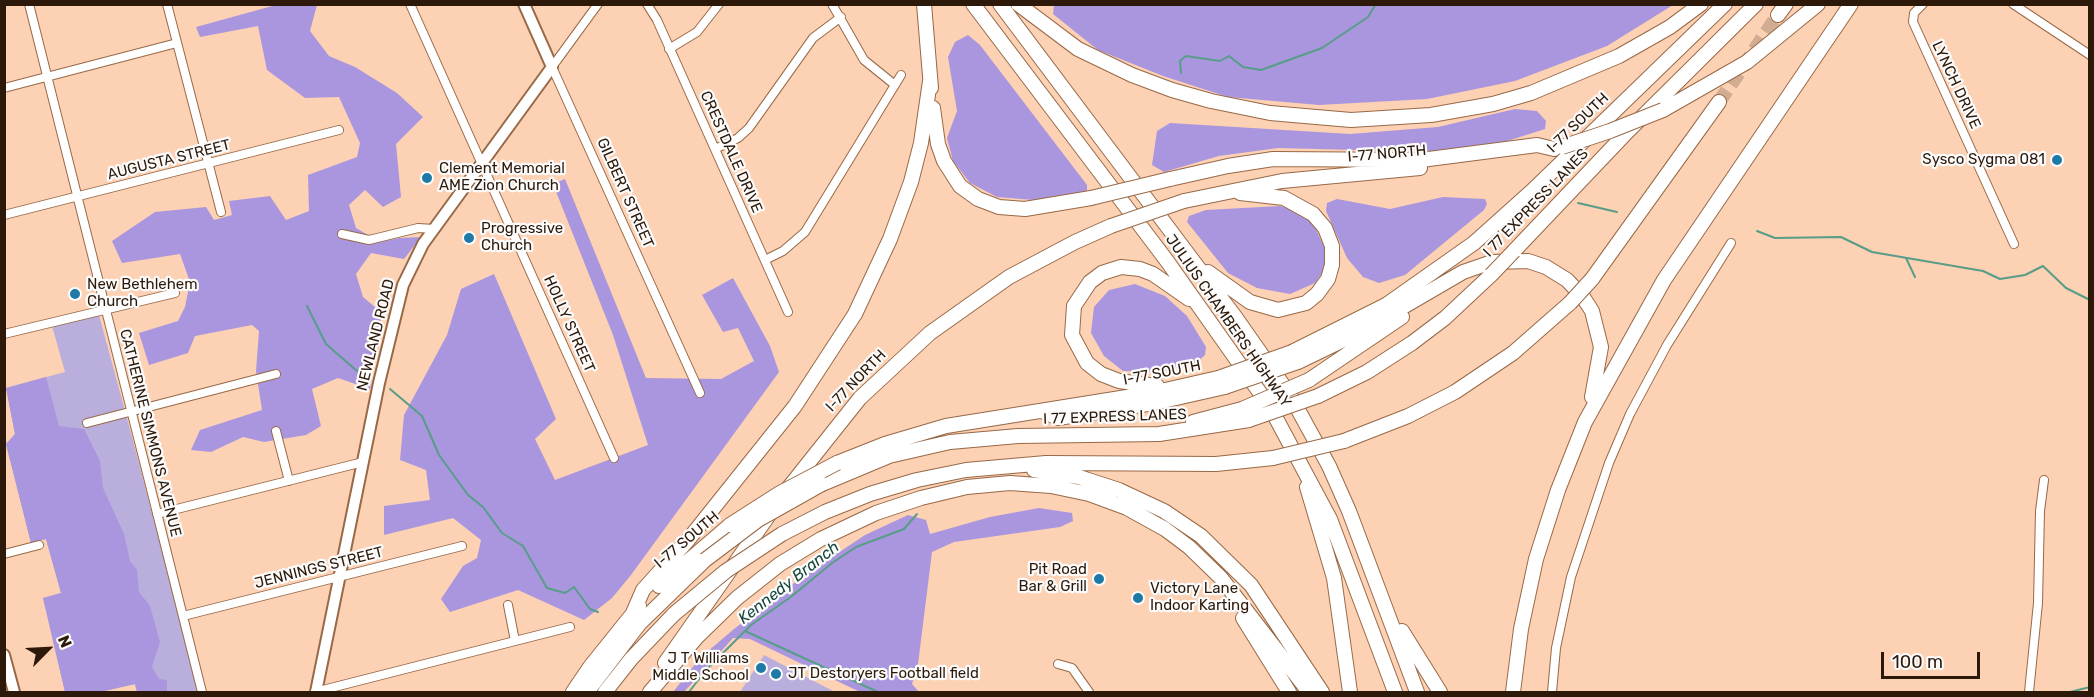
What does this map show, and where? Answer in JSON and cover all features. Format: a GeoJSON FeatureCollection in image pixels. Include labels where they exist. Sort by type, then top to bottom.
{"type":"FeatureCollection","features":[{"type":"Feature","properties":{"kind":"highway"},"geometry":{"type":"LineString","coordinates":[[924,4],[930,81],[941,154],[951,175],[972,196],[999,207],[1025,210],[1091,198],[1243,163],[1273,159],[1421,160],[1537,146],[1558,148]]}},
{"type":"Feature","properties":{"kind":"highway","name":"JULIUS CHAMBERS HIGHWAY"},"geometry":{"type":"LineString","coordinates":[[973,4],[1254,383],[1295,450],[1330,519],[1395,693]]}},
{"type":"Feature","properties":{"kind":"highway","name":"JULIUS CHAMBERS HIGHWAY"},"geometry":{"type":"LineString","coordinates":[[1000,4],[1255,344],[1303,418],[1340,489],[1417,693]]}},
{"type":"Feature","properties":{"kind":"highway"},"geometry":{"type":"LineString","coordinates":[[1017,4],[1078,49],[1162,86],[1212,101],[1261,112],[1351,120],[1431,115],[1482,106],[1531,93],[1585,73],[1628,52],[1701,4]]}},
{"type":"Feature","properties":{"kind":"highway","name":"I-77 SOUTH"},"geometry":{"type":"LineString","coordinates":[[1295,357],[1386,305],[1474,243],[1538,186],[1725,4]]}},
{"type":"Feature","properties":{"kind":"highway","name":"I 77 EXPRESS LANES"},"geometry":{"type":"LineString","coordinates":[[587,693],[646,616],[705,560],[765,516],[822,484],[889,456],[950,442],[1000,436],[1176,433],[1318,396],[1367,372],[1445,318],[1491,275],[1621,139],[1756,4]]}},
{"type":"Feature","properties":{"kind":"highway","name":"I-77 NORTH"},"geometry":{"type":"LineString","coordinates":[[648,693],[690,625],[799,473],[838,423],[876,381],[930,333],[990,289],[1051,253],[1111,226],[1184,201],[1223,191],[1282,181],[1470,163],[1558,148],[1663,110],[1714,83],[1761,52],[1818,4]]}},
{"type":"Feature","properties":{"kind":"highway"},"geometry":{"type":"LineString","coordinates":[[1585,422],[1664,280],[1851,4]]}},
{"type":"Feature","properties":{"kind":"highway"},"geometry":{"type":"LineString","coordinates":[[633,613],[643,590],[688,540],[712,507],[789,414],[855,314],[886,247],[908,191],[921,143],[930,81]]}},
{"type":"Feature","properties":{"kind":"highway"},"geometry":{"type":"LineString","coordinates":[[605,693],[631,660],[674,614],[726,571],[782,534],[870,494],[917,480],[966,470],[1046,463],[1216,464],[1273,458],[1344,441],[1408,416],[1462,388],[1513,354],[1570,303],[1592,279],[1719,102]]}},
{"type":"Feature","properties":{"kind":"highway"},"geometry":{"type":"LineString","coordinates":[[1192,259],[1242,298],[1271,310],[1293,308],[1306,303],[1317,294],[1328,279],[1332,265],[1332,246],[1325,228],[1313,214],[1284,198],[1223,191]]}},
{"type":"Feature","properties":{"kind":"highway"},"geometry":{"type":"LineString","coordinates":[[1042,411],[1058,418],[1173,400],[1295,357],[1376,323],[1453,277],[1492,262],[1528,261],[1553,271],[1578,291],[1595,318],[1601,347],[1597,378],[1585,422],[1558,490],[1536,559],[1521,629],[1513,693]]}},
{"type":"Feature","properties":{"kind":"highway"},"geometry":{"type":"LineString","coordinates":[[1180,387],[1119,381],[1094,369],[1082,356],[1075,342],[1072,313],[1080,293],[1090,282],[1108,270],[1128,267],[1153,274],[1199,307]]}},
{"type":"Feature","properties":{"kind":"highway"},"geometry":{"type":"LineString","coordinates":[[1245,414],[1309,380],[1355,351],[1453,277]]}},
{"type":"Feature","properties":{"kind":"highway","name":"I-77 SOUTH"},"geometry":{"type":"LineString","coordinates":[[573,693],[590,667],[633,613],[683,563],[730,525],[780,493],[837,463],[885,444],[988,417],[1042,411],[1222,382]]}},
{"type":"Feature","properties":{"kind":"highway"},"geometry":{"type":"LineString","coordinates":[[1295,450],[1334,578],[1350,693]]}},
{"type":"Feature","properties":{"kind":"highway"},"geometry":{"type":"LineString","coordinates":[[966,470],[1025,469],[1079,477],[1136,497],[1176,519],[1213,546],[1251,585],[1322,693]]}},
{"type":"Feature","properties":{"kind":"highway"},"geometry":{"type":"LineString","coordinates":[[648,693],[717,617],[774,568],[848,525],[921,498],[982,485],[1024,483],[1051,486],[1114,503],[1152,521],[1177,537],[1232,590],[1309,693]]}},
{"type":"Feature","properties":{"kind":"highway"},"geometry":{"type":"LineString","coordinates":[[1177,537],[1242,615],[1289,693]]}},
{"type":"Feature","properties":{"kind":"highway"},"geometry":{"type":"LineString","coordinates":[[1384,601],[1440,693]]}},
{"type":"Feature","properties":{"kind":"street","name":"CATHERINE SIMMONS AVENUE"},"geometry":{"type":"LineString","coordinates":[[28,4],[202,693]]}},
{"type":"Feature","properties":{"kind":"street"},"geometry":{"type":"LineString","coordinates":[[167,4],[221,212]]}},
{"type":"Feature","properties":{"kind":"street","name":"HOLLY STREET"},"geometry":{"type":"LineString","coordinates":[[410,4],[614,458]]}},
{"type":"Feature","properties":{"kind":"street","name":"GILBERT STREET"},"geometry":{"type":"LineString","coordinates":[[524,4],[700,393]]}},
{"type":"Feature","properties":{"kind":"street","name":"NEWLAND ROAD"},"geometry":{"type":"LineString","coordinates":[[316,692],[398,297],[415,257],[434,229],[597,4]]}},
{"type":"Feature","properties":{"kind":"street","name":"CRESTDALE DRIVE"},"geometry":{"type":"LineString","coordinates":[[647,4],[788,312]]}},
{"type":"Feature","properties":{"kind":"street"},"geometry":{"type":"LineString","coordinates":[[669,49],[697,32],[719,4]]}},
{"type":"Feature","properties":{"kind":"street"},"geometry":{"type":"LineString","coordinates":[[832,4],[864,60],[895,85]]}},
{"type":"Feature","properties":{"kind":"street","name":"LYNCH DRIVE"},"geometry":{"type":"LineString","coordinates":[[1923,4],[1914,14],[1913,22],[2014,244]]}},
{"type":"Feature","properties":{"kind":"street"},"geometry":{"type":"LineString","coordinates":[[2013,4],[2090,55]]}},
{"type":"Feature","properties":{"kind":"street"},"geometry":{"type":"LineString","coordinates":[[715,149],[744,133],[813,38],[841,17]]}},
{"type":"Feature","properties":{"kind":"street"},"geometry":{"type":"LineString","coordinates":[[4,88],[177,43]]}},
{"type":"Feature","properties":{"kind":"street"},"geometry":{"type":"LineString","coordinates":[[765,260],[783,251],[805,232],[901,75]]}},
{"type":"Feature","properties":{"kind":"street","name":"AUGUSTA STREET"},"geometry":{"type":"LineString","coordinates":[[4,215],[339,130]]}},
{"type":"Feature","properties":{"kind":"street"},"geometry":{"type":"LineString","coordinates":[[342,234],[369,240],[418,228],[434,229]]}},
{"type":"Feature","properties":{"kind":"street"},"geometry":{"type":"LineString","coordinates":[[1552,693],[1556,648],[1571,577],[1609,463],[1663,352],[1731,243]]}},
{"type":"Feature","properties":{"kind":"street"},"geometry":{"type":"LineString","coordinates":[[4,334],[175,293]]}},
{"type":"Feature","properties":{"kind":"street"},"geometry":{"type":"LineString","coordinates":[[87,423],[276,374]]}},
{"type":"Feature","properties":{"kind":"street"},"geometry":{"type":"LineString","coordinates":[[276,431],[289,481]]}},
{"type":"Feature","properties":{"kind":"street"},"geometry":{"type":"LineString","coordinates":[[157,514],[363,462]]}},
{"type":"Feature","properties":{"kind":"street"},"geometry":{"type":"LineString","coordinates":[[2029,693],[2038,603],[2039,531],[2044,480]]}},
{"type":"Feature","properties":{"kind":"street"},"geometry":{"type":"LineString","coordinates":[[4,554],[39,545]]}},
{"type":"Feature","properties":{"kind":"street","name":"JENNINGS STREET"},"geometry":{"type":"LineString","coordinates":[[183,616],[462,546]]}},
{"type":"Feature","properties":{"kind":"street"},"geometry":{"type":"LineString","coordinates":[[508,605],[515,641]]}},
{"type":"Feature","properties":{"kind":"street"},"geometry":{"type":"LineString","coordinates":[[316,692],[570,627]]}},
{"type":"Feature","properties":{"kind":"street"},"geometry":{"type":"LineString","coordinates":[[5,659],[14,693]]}},
{"type":"Feature","properties":{"kind":"street"},"geometry":{"type":"LineString","coordinates":[[1058,664],[1072,668],[1089,693]]}},
{"type":"Feature","properties":{"kind":"shaded area"},"geometry":{"type":"Polygon","coordinates":[[[1054,4],[1673,5],[1607,46],[1515,81],[1427,99],[1319,105],[1228,97],[1163,76],[1098,50],[1053,14],[1054,4]]]}},
{"type":"Feature","properties":{"kind":"shaded area"},"geometry":{"type":"Polygon","coordinates":[[[276,5],[317,5],[310,31],[329,56],[355,67],[397,93],[423,117],[396,144],[401,197],[383,207],[365,190],[349,205],[356,228],[380,242],[421,237],[404,259],[371,253],[356,274],[363,297],[382,313],[370,389],[338,378],[312,389],[321,426],[306,435],[264,442],[243,437],[211,452],[191,450],[200,430],[262,410],[256,371],[259,331],[252,325],[195,336],[188,353],[149,365],[139,333],[178,321],[185,307],[190,282],[180,254],[122,263],[112,241],[155,212],[206,207],[214,220],[232,215],[229,201],[270,196],[286,220],[309,211],[308,175],[357,157],[360,143],[339,97],[305,98],[267,70],[258,26],[200,37],[196,27],[276,5]]]}},
{"type":"Feature","properties":{"kind":"shaded area"},"geometry":{"type":"Polygon","coordinates":[[[968,35],[980,45],[1087,185],[1087,191],[1033,200],[997,197],[970,183],[953,161],[947,138],[957,111],[948,57],[955,42],[968,35]]]}},
{"type":"Feature","properties":{"kind":"shaded area"},"geometry":{"type":"Polygon","coordinates":[[[1515,109],[1537,111],[1546,121],[1545,129],[1498,144],[1434,152],[1278,148],[1219,156],[1164,172],[1152,165],[1157,131],[1170,123],[1350,134],[1438,127],[1515,109]]]}},
{"type":"Feature","properties":{"kind":"shaded area"},"geometry":{"type":"Polygon","coordinates":[[[565,179],[646,378],[721,379],[754,361],[738,328],[723,332],[702,295],[733,278],[770,346],[779,372],[631,575],[612,598],[584,620],[518,590],[450,612],[441,599],[463,566],[477,558],[481,540],[453,518],[384,535],[384,506],[430,500],[426,470],[400,460],[404,415],[447,335],[461,289],[494,274],[556,419],[535,439],[555,480],[648,445],[613,335],[553,184],[565,179]]]}},
{"type":"Feature","properties":{"kind":"shaded area"},"geometry":{"type":"Polygon","coordinates":[[[1443,197],[1485,199],[1487,204],[1484,210],[1405,275],[1379,283],[1363,277],[1347,258],[1326,211],[1327,203],[1337,199],[1390,209],[1443,197]]]}},
{"type":"Feature","properties":{"kind":"shaded area"},"geometry":{"type":"Polygon","coordinates":[[[1280,206],[1299,211],[1315,227],[1325,249],[1325,269],[1315,283],[1290,294],[1257,288],[1228,273],[1187,222],[1189,216],[1206,210],[1280,206]]]}},
{"type":"Feature","properties":{"kind":"shaded area"},"geometry":{"type":"Polygon","coordinates":[[[1135,284],[1165,296],[1187,316],[1206,347],[1205,355],[1196,363],[1159,372],[1123,371],[1104,356],[1091,333],[1094,307],[1109,290],[1135,284]]]}},
{"type":"Feature","properties":{"kind":"shaded area"},"geometry":{"type":"Polygon","coordinates":[[[99,315],[199,692],[137,692],[135,684],[100,692],[65,692],[43,598],[61,593],[46,539],[31,543],[6,444],[15,434],[6,388],[65,372],[52,326],[99,315]]]}},
{"type":"Feature","properties":{"kind":"shaded area"},"geometry":{"type":"Polygon","coordinates":[[[46,377],[59,426],[84,429],[100,461],[103,488],[124,534],[130,561],[137,570],[139,592],[150,606],[160,642],[152,667],[159,679],[167,680],[167,692],[137,692],[135,684],[100,692],[65,692],[43,598],[61,593],[46,539],[31,543],[6,444],[15,434],[6,388],[46,377]]]}},
{"type":"Feature","properties":{"kind":"shaded area"},"geometry":{"type":"Polygon","coordinates":[[[1039,508],[1072,513],[1073,521],[1060,527],[954,542],[932,552],[918,664],[912,684],[919,692],[860,692],[750,639],[733,638],[684,692],[673,692],[700,658],[734,629],[802,577],[865,535],[908,515],[926,520],[930,534],[990,517],[1039,508]]]}},
{"type":"Feature","properties":{"kind":"shaded area","name":"JT Destoryers Football field"},"geometry":{"type":"Polygon","coordinates":[[[764,655],[835,692],[740,692],[764,655]]]}},
{"type":"Feature","properties":{"kind":"waterway","name":"Kennedy Branch"},"geometry":{"type":"LineString","coordinates":[[1181,73],[1180,61],[1186,56],[1220,61],[1229,56],[1243,67],[1261,70],[1322,48],[1368,17],[1376,4]]}},
{"type":"Feature","properties":{"kind":"waterway"},"geometry":{"type":"LineString","coordinates":[[1578,203],[1617,212]]}},
{"type":"Feature","properties":{"kind":"waterway"},"geometry":{"type":"LineString","coordinates":[[1757,231],[1775,238],[1841,237],[1872,252],[1983,271],[2000,279],[2025,275],[2043,266],[2066,288],[2090,300]]}},
{"type":"Feature","properties":{"kind":"waterway"},"geometry":{"type":"LineString","coordinates":[[1906,258],[1915,277]]}},
{"type":"Feature","properties":{"kind":"waterway"},"geometry":{"type":"LineString","coordinates":[[307,306],[326,344],[357,371],[370,375]]}},
{"type":"Feature","properties":{"kind":"waterway"},"geometry":{"type":"LineString","coordinates":[[390,389],[422,416],[439,455],[468,495],[483,507],[502,533],[523,546],[547,588],[565,593],[574,587],[590,609],[598,612]]}},
{"type":"Feature","properties":{"kind":"waterway","name":"Kennedy Branch"},"geometry":{"type":"LineString","coordinates":[[689,692],[706,670],[751,625],[792,596],[832,563],[856,547],[904,529],[917,514]]}},
{"type":"Feature","properties":{"kind":"waterway"},"geometry":{"type":"LineString","coordinates":[[745,631],[878,692]]}},
{"type":"Feature","properties":{"kind":"waterway"},"geometry":{"type":"LineString","coordinates":[[2070,692],[2090,687]]}},
{"type":"Feature","properties":{"kind":"tunnel"},"geometry":{"type":"LineString","coordinates":[[1719,102],[1778,15]]}},
{"type":"Feature","properties":{"kind":"place","name":"Sysco Sygma 081"},"geometry":{"type":"Point","coordinates":[2057,160]}},
{"type":"Feature","properties":{"kind":"place","name":"Clement Memorial AME Zion Church"},"geometry":{"type":"Point","coordinates":[427,178]}},
{"type":"Feature","properties":{"kind":"place","name":"Progressive Church"},"geometry":{"type":"Point","coordinates":[469,238]}},
{"type":"Feature","properties":{"kind":"place","name":"New Bethlehem Church"},"geometry":{"type":"Point","coordinates":[75,294]}},
{"type":"Feature","properties":{"kind":"place","name":"Pit Road Bar & Grill"},"geometry":{"type":"Point","coordinates":[1099,579]}},
{"type":"Feature","properties":{"kind":"place","name":"Victory Lane Indoor Karting"},"geometry":{"type":"Point","coordinates":[1138,598]}},
{"type":"Feature","properties":{"kind":"place","name":"J T Williams Middle School"},"geometry":{"type":"Point","coordinates":[761,668]}},
{"type":"Feature","properties":{"kind":"place","name":"JT Destoryers Football field"},"geometry":{"type":"Point","coordinates":[776,674]}}]}
